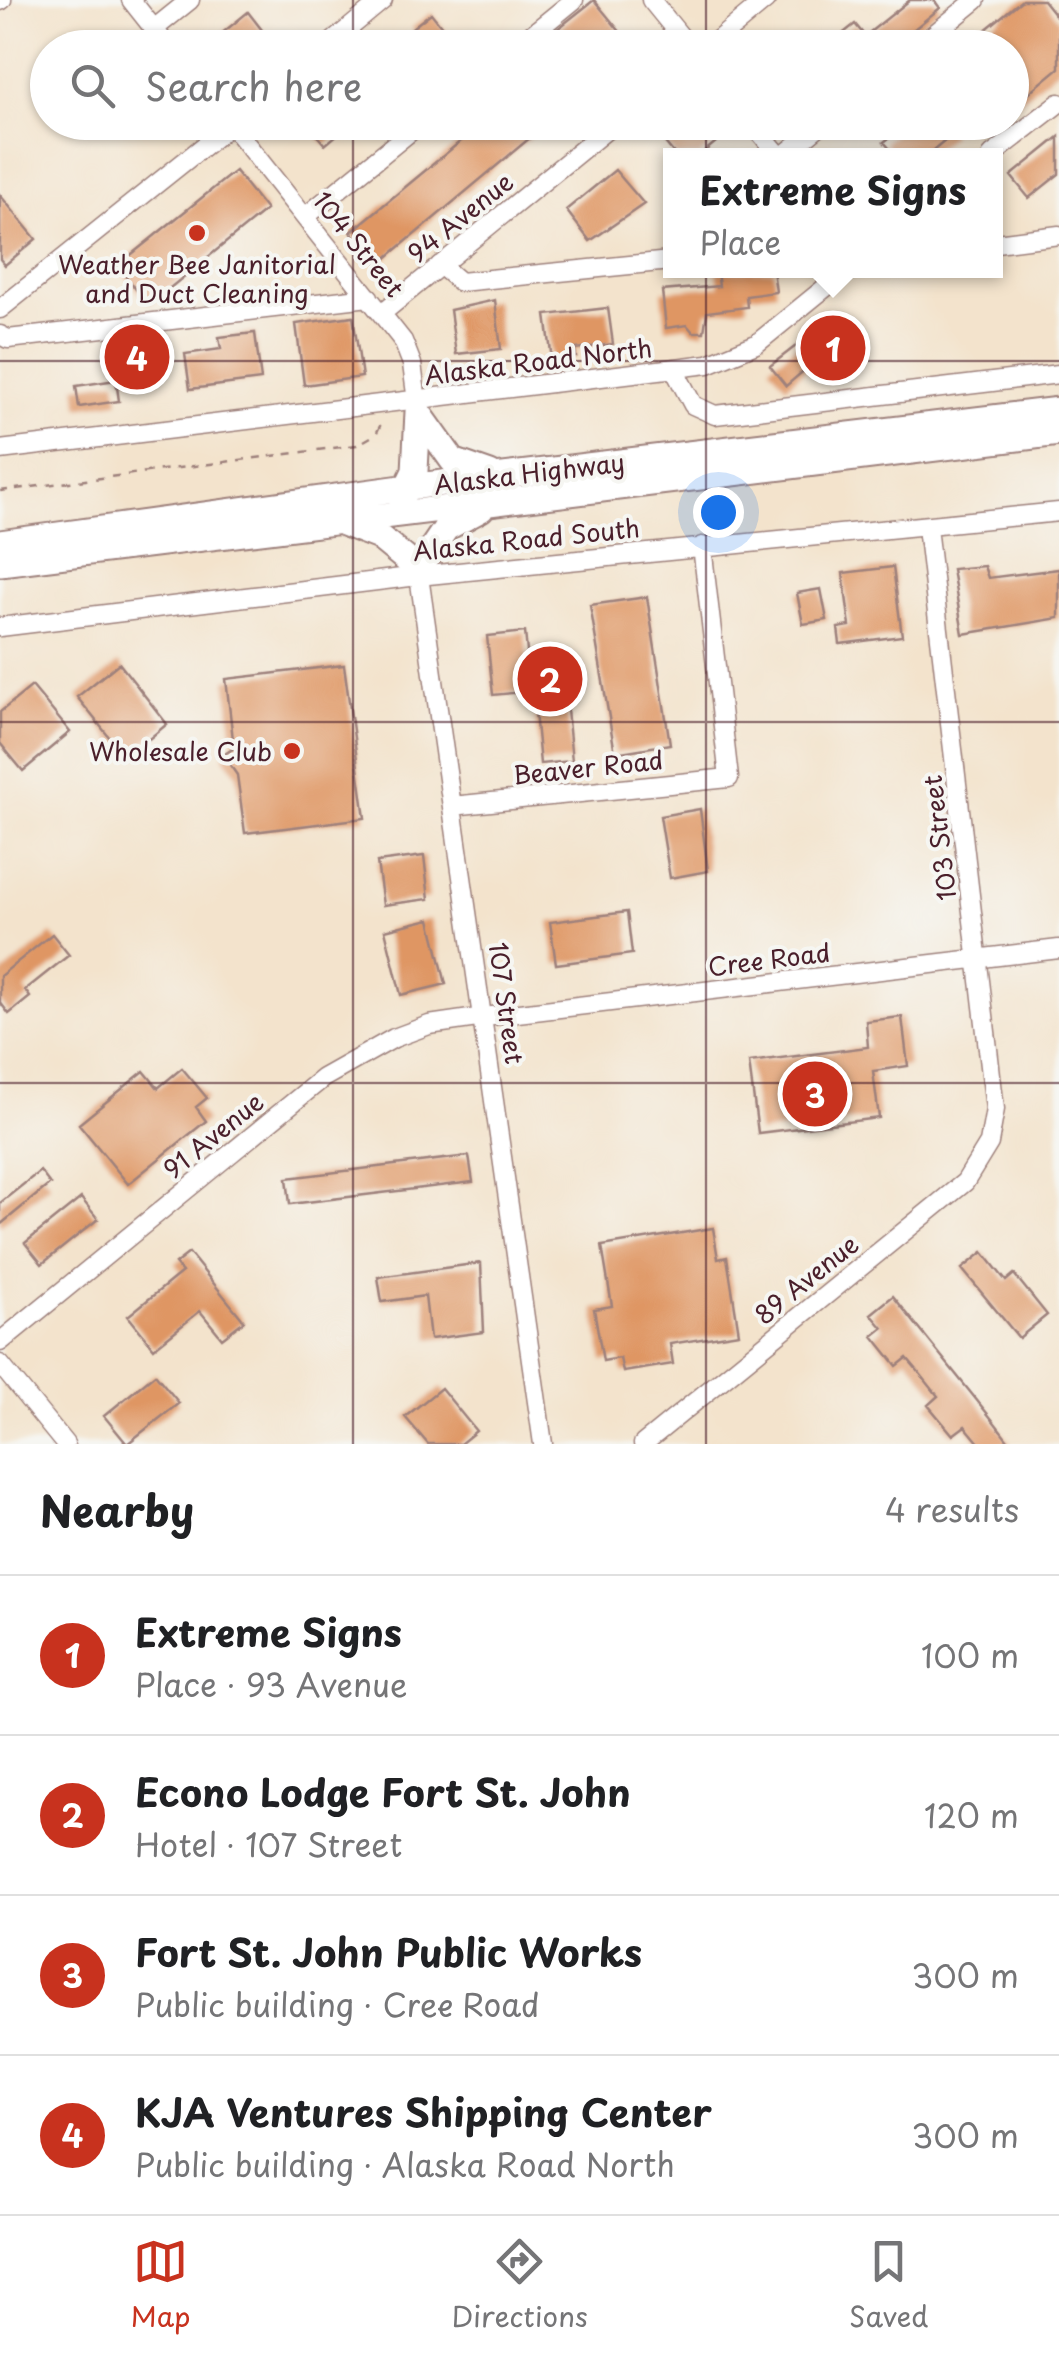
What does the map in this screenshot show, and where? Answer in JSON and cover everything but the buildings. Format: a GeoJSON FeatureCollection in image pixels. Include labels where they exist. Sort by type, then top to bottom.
{"type":"FeatureCollection","features":[{"type":"Feature","properties":{"kind":"highway"},"geometry":{"type":"LineString","coordinates":[[392,513],[409,487],[418,452],[418,406]]}},
{"type":"Feature","properties":{"kind":"highway"},"geometry":{"type":"LineString","coordinates":[[418,406],[453,461],[502,488],[446,528],[418,572]]}},
{"type":"Feature","properties":{"kind":"highway"},"geometry":{"type":"LineString","coordinates":[[372,492],[403,460],[418,406]]}},
{"type":"Feature","properties":{"kind":"highway","name":"Alaska Highway"},"geometry":{"type":"LineString","coordinates":[[0,563],[434,508],[502,488],[1059,410]]}},
{"type":"Feature","properties":{"kind":"highway","name":"Alaska Highway"},"geometry":{"type":"LineString","coordinates":[[0,543],[409,487],[462,482],[502,488],[1059,433]]}},
{"type":"Feature","properties":{"kind":"highway"},"geometry":{"type":"LineString","coordinates":[[418,572],[434,508],[462,482]]}},
{"type":"Feature","properties":{"kind":"highway"},"geometry":{"type":"LineString","coordinates":[[329,521],[360,527],[379,536],[418,572]]}},
{"type":"Feature","properties":{"kind":"street"},"geometry":{"type":"LineString","coordinates":[[132,0],[154,28],[190,0]]}},
{"type":"Feature","properties":{"kind":"street"},"geometry":{"type":"LineString","coordinates":[[347,30],[383,0]]}},
{"type":"Feature","properties":{"kind":"street"},"geometry":{"type":"LineString","coordinates":[[537,30],[574,0]]}},
{"type":"Feature","properties":{"kind":"street"},"geometry":{"type":"LineString","coordinates":[[652,0],[676,30]]}},
{"type":"Feature","properties":{"kind":"street"},"geometry":{"type":"LineString","coordinates":[[730,30],[766,0]]}},
{"type":"Feature","properties":{"kind":"street"},"geometry":{"type":"LineString","coordinates":[[940,30],[976,0]]}},
{"type":"Feature","properties":{"kind":"street"},"geometry":{"type":"LineString","coordinates":[[1029,126],[1059,102]]}},
{"type":"Feature","properties":{"kind":"street"},"geometry":{"type":"LineString","coordinates":[[0,309],[211,140]]}},
{"type":"Feature","properties":{"kind":"street","name":"104 Street"},"geometry":{"type":"LineString","coordinates":[[245,140],[408,350],[418,406]]}},
{"type":"Feature","properties":{"kind":"street"},"geometry":{"type":"LineString","coordinates":[[305,217],[400,140]]}},
{"type":"Feature","properties":{"kind":"street","name":"94 Avenue"},"geometry":{"type":"LineString","coordinates":[[382,313],[594,140]]}},
{"type":"Feature","properties":{"kind":"street"},"geometry":{"type":"LineString","coordinates":[[1003,242],[1059,235]]}},
{"type":"Feature","properties":{"kind":"street"},"geometry":{"type":"LineString","coordinates":[[440,265],[460,282],[662,262]]}},
{"type":"Feature","properties":{"kind":"street"},"geometry":{"type":"LineString","coordinates":[[676,371],[722,360],[756,344],[838,278]]}},
{"type":"Feature","properties":{"kind":"street"},"geometry":{"type":"LineString","coordinates":[[0,336],[369,297]]}},
{"type":"Feature","properties":{"kind":"street","name":"Alaska Road North"},"geometry":{"type":"LineString","coordinates":[[0,450],[386,404],[418,406],[676,371],[693,405],[715,415],[1059,374]]}},
{"type":"Feature","properties":{"kind":"street","name":"Alaska Road South"},"geometry":{"type":"LineString","coordinates":[[0,628],[418,572],[1059,512]]}},
{"type":"Feature","properties":{"kind":"street","name":"103 Street"},"geometry":{"type":"LineString","coordinates":[[927,527],[995,1109],[989,1142]]}},
{"type":"Feature","properties":{"kind":"street","name":"Beaver Road"},"geometry":{"type":"LineString","coordinates":[[452,806],[729,778],[702,546]]}},
{"type":"Feature","properties":{"kind":"street","name":"107 Street"},"geometry":{"type":"LineString","coordinates":[[418,572],[542,1444]]}},
{"type":"Feature","properties":{"kind":"street","name":"Cree Road"},"geometry":{"type":"LineString","coordinates":[[484,1017],[1059,949]]}},
{"type":"Feature","properties":{"kind":"street","name":"91 Avenue"},"geometry":{"type":"LineString","coordinates":[[0,1342],[323,1078],[394,1038],[429,1025],[484,1017]]}},
{"type":"Feature","properties":{"kind":"street","name":"89 Avenue"},"geometry":{"type":"LineString","coordinates":[[643,1444],[965,1182],[989,1142]]}},
{"type":"Feature","properties":{"kind":"street"},"geometry":{"type":"LineString","coordinates":[[0,1364],[66,1444]]}},
{"type":"Feature","properties":{"kind":"path"},"geometry":{"type":"LineString","coordinates":[[0,491],[357,445],[376,434],[386,404]]}},
{"type":"Feature","properties":{"kind":"place","name":"Weather Bee Janitorial and Duct Cleaning"},"geometry":{"type":"Point","coordinates":[197,233]}},
{"type":"Feature","properties":{"kind":"place","name":"Extreme Signs"},"geometry":{"type":"Point","coordinates":[833,348]}},
{"type":"Feature","properties":{"kind":"place","name":"KJA Ventures Shipping Center"},"geometry":{"type":"Point","coordinates":[137,357]}},
{"type":"Feature","properties":{"kind":"place","name":"Econo Lodge Fort St. John"},"geometry":{"type":"Point","coordinates":[550,679]}},
{"type":"Feature","properties":{"kind":"place","name":"Wholesale Club"},"geometry":{"type":"Point","coordinates":[292,751]}},
{"type":"Feature","properties":{"kind":"place","name":"Fort St. John Public Works"},"geometry":{"type":"Point","coordinates":[815,1094]}}]}
